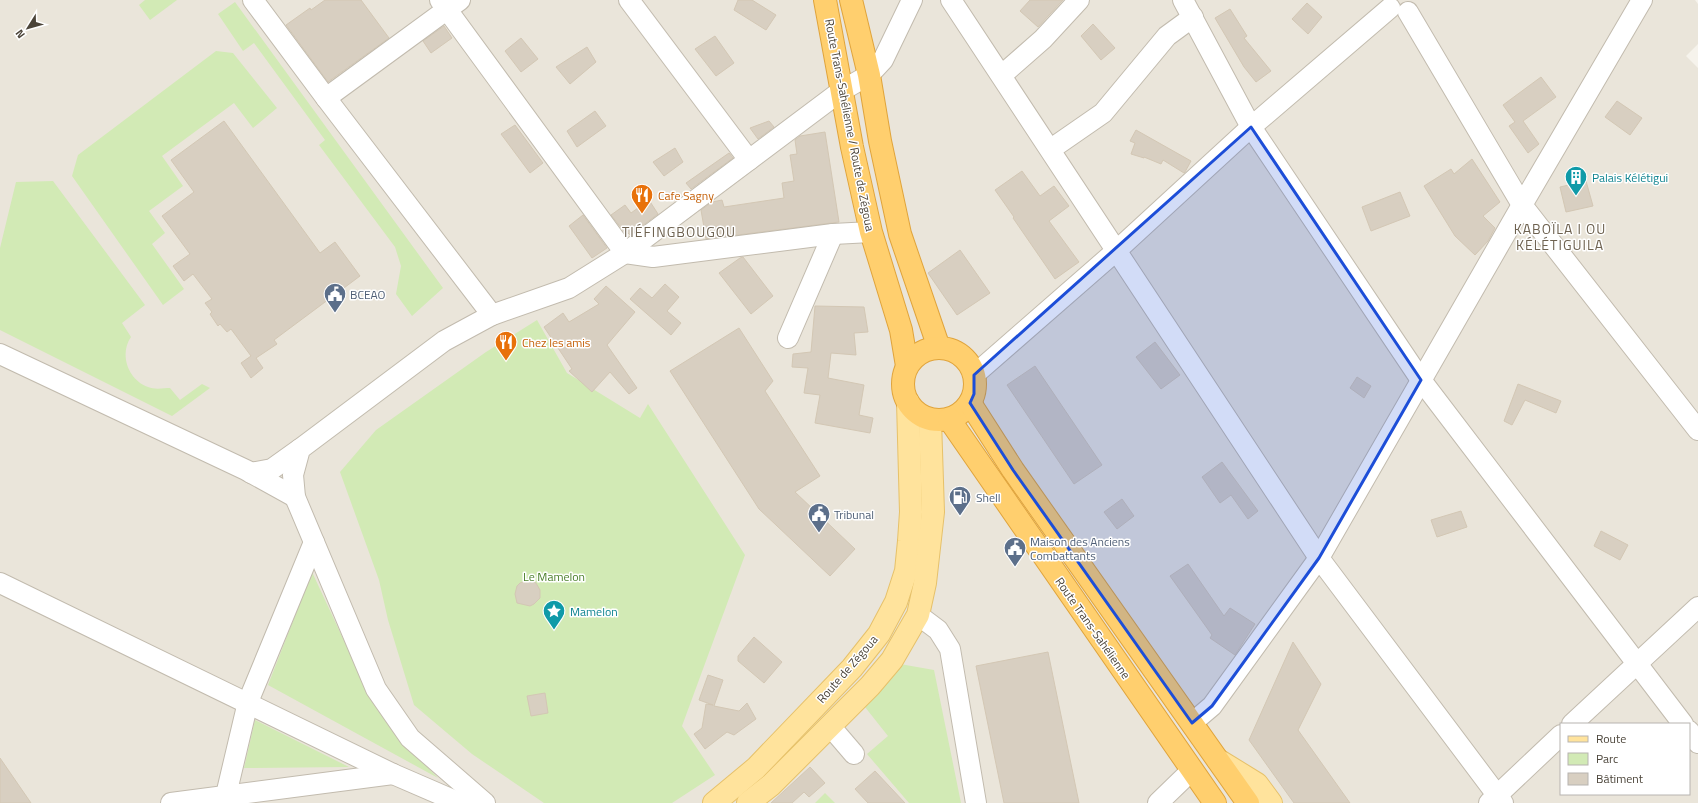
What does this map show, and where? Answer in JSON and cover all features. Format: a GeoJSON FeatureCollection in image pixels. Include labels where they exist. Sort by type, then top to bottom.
{"type":"FeatureCollection","features":[{"type":"Feature","properties":{"kind":"highway","name":"Route Trans-Sahélienne / Route de Zégoua"},"geometry":{"type":"LineString","coordinates":[[825,0],[841,91],[871,232],[901,330],[908,366]]}},
{"type":"Feature","properties":{"kind":"highway"},"geometry":{"type":"LineString","coordinates":[[851,0],[869,75],[880,141],[900,234],[939,348]]}},
{"type":"Feature","properties":{"kind":"highway"},"geometry":{"type":"LineString","coordinates":[[908,402],[904,394],[904,375],[913,358],[929,349],[939,348],[948,349],[965,358],[974,375],[974,394],[965,410],[957,416],[939,419]]}},
{"type":"Feature","properties":{"kind":"highway","name":"Route Trans-Sahélienne"},"geometry":{"type":"LineString","coordinates":[[908,402],[917,413],[939,419],[1215,803]]}},
{"type":"Feature","properties":{"kind":"highway"},"geometry":{"type":"LineString","coordinates":[[970,403],[1013,470],[1248,803]]}},
{"type":"Feature","properties":{"kind":"main road","name":"Route de Zégoua"},"geometry":{"type":"LineString","coordinates":[[714,803],[756,768],[852,668],[879,634],[896,602],[906,571],[911,512],[908,402]]}},
{"type":"Feature","properties":{"kind":"main road","name":"Route de Zégoua"},"geometry":{"type":"LineString","coordinates":[[748,803],[770,785],[870,686],[892,660],[918,615],[925,583],[933,512],[939,419]]}},
{"type":"Feature","properties":{"kind":"main road"},"geometry":{"type":"LineString","coordinates":[[1218,760],[1257,784],[1271,803]]}},
{"type":"Feature","properties":{"kind":"main road"},"geometry":{"type":"LineString","coordinates":[[1194,774],[1202,803]]}},
{"type":"Feature","properties":{"kind":"street"},"geometry":{"type":"LineString","coordinates":[[253,0],[326,98],[492,314]]}},
{"type":"Feature","properties":{"kind":"street"},"geometry":{"type":"LineString","coordinates":[[629,0],[749,160]]}},
{"type":"Feature","properties":{"kind":"street"},"geometry":{"type":"LineString","coordinates":[[251,473],[272,469],[444,341],[492,314],[569,288],[625,254],[841,91],[869,75],[883,60],[912,0]]}},
{"type":"Feature","properties":{"kind":"street"},"geometry":{"type":"LineString","coordinates":[[952,0],[1319,558],[1496,800],[1560,736]]}},
{"type":"Feature","properties":{"kind":"street"},"geometry":{"type":"LineString","coordinates":[[1002,75],[1043,39],[1079,0]]}},
{"type":"Feature","properties":{"kind":"street"},"geometry":{"type":"LineString","coordinates":[[1192,723],[1212,706],[1319,558],[1642,0]]}},
{"type":"Feature","properties":{"kind":"street"},"geometry":{"type":"LineString","coordinates":[[326,98],[449,3],[625,254],[653,257],[833,234],[871,232]]}},
{"type":"Feature","properties":{"kind":"street"},"geometry":{"type":"LineString","coordinates":[[974,375],[1116,251],[1251,127],[1401,5],[1522,205],[1698,430]]}},
{"type":"Feature","properties":{"kind":"street"},"geometry":{"type":"LineString","coordinates":[[1051,149],[1102,113],[1167,36],[1188,8],[1251,127],[1421,380],[1682,723]]}},
{"type":"Feature","properties":{"kind":"street"},"geometry":{"type":"LineString","coordinates":[[788,338],[833,234]]}},
{"type":"Feature","properties":{"kind":"street"},"geometry":{"type":"LineString","coordinates":[[0,354],[251,473],[295,497]]}},
{"type":"Feature","properties":{"kind":"street"},"geometry":{"type":"LineString","coordinates":[[300,449],[293,475],[295,497],[376,689],[410,738],[485,803]]}},
{"type":"Feature","properties":{"kind":"street"},"geometry":{"type":"LineString","coordinates":[[215,798],[248,702],[314,542]]}},
{"type":"Feature","properties":{"kind":"street"},"geometry":{"type":"LineString","coordinates":[[0,583],[394,774],[425,797],[460,803]]}},
{"type":"Feature","properties":{"kind":"street"},"geometry":{"type":"LineString","coordinates":[[1573,723],[1698,607]]}},
{"type":"Feature","properties":{"kind":"street"},"geometry":{"type":"LineString","coordinates":[[918,615],[938,630],[950,649],[976,803]]}},
{"type":"Feature","properties":{"kind":"street"},"geometry":{"type":"LineString","coordinates":[[830,726],[854,754]]}},
{"type":"Feature","properties":{"kind":"street"},"geometry":{"type":"LineString","coordinates":[[1690,732],[1698,743]]}},
{"type":"Feature","properties":{"kind":"street"},"geometry":{"type":"LineString","coordinates":[[171,803],[394,774]]}},
{"type":"Feature","properties":{"kind":"street"},"geometry":{"type":"LineString","coordinates":[[1158,803],[1194,774]]}},
{"type":"Feature","properties":{"kind":"highlighted area"},"geometry":{"type":"Polygon","coordinates":[[[1251,127],[1421,380],[1319,558],[1212,706],[1192,723],[1013,470],[970,403],[974,394],[974,375],[1251,127]]]}},
{"type":"Feature","properties":{"kind":"shaded area"},"geometry":{"type":"Polygon","coordinates":[[[0,0],[1695,0],[1698,4],[1698,44],[1686,56],[1698,68],[1698,803],[0,803],[0,0]]]}},
{"type":"Feature","properties":{"kind":"green space"},"geometry":{"type":"Polygon","coordinates":[[[145,0],[177,0],[150,20],[139,5],[145,0]]]}},
{"type":"Feature","properties":{"kind":"green space"},"geometry":{"type":"Polygon","coordinates":[[[235,2],[443,288],[412,316],[396,294],[401,266],[395,247],[319,145],[325,140],[254,43],[243,51],[218,14],[235,2]]]}},
{"type":"Feature","properties":{"kind":"green space"},"geometry":{"type":"Polygon","coordinates":[[[216,51],[233,53],[277,108],[253,128],[234,103],[162,156],[183,186],[149,211],[165,233],[152,244],[184,289],[163,305],[72,176],[78,155],[216,51]]]}},
{"type":"Feature","properties":{"kind":"green space"},"geometry":{"type":"Polygon","coordinates":[[[53,181],[145,305],[122,323],[131,337],[127,344],[126,358],[131,373],[135,379],[141,384],[151,388],[170,388],[180,400],[202,384],[210,388],[172,416],[0,330],[0,248],[16,182],[53,181]]]}},
{"type":"Feature","properties":{"kind":"green space","name":"Le Mamelon"},"geometry":{"type":"Polygon","coordinates":[[[537,320],[567,373],[640,418],[648,404],[745,555],[682,726],[715,775],[672,803],[544,803],[472,754],[414,705],[388,620],[379,580],[340,472],[376,430],[486,352],[537,320]]]}},
{"type":"Feature","properties":{"kind":"green space"},"geometry":{"type":"Polygon","coordinates":[[[312,572],[367,690],[413,752],[438,778],[268,685],[312,572]]]}},
{"type":"Feature","properties":{"kind":"green space"},"geometry":{"type":"Polygon","coordinates":[[[900,664],[934,670],[961,803],[909,803],[867,754],[888,736],[861,702],[900,664]]]}},
{"type":"Feature","properties":{"kind":"green space"},"geometry":{"type":"Polygon","coordinates":[[[255,720],[349,767],[244,768],[255,720]]]}},
{"type":"Feature","properties":{"kind":"green space"},"geometry":{"type":"Polygon","coordinates":[[[825,793],[835,803],[815,803],[825,793]]]}},
{"type":"Feature","properties":{"kind":"building"},"geometry":{"type":"Polygon","coordinates":[[[325,0],[361,0],[389,38],[328,82],[286,25],[310,8],[311,10],[325,0]]]}},
{"type":"Feature","properties":{"kind":"building"},"geometry":{"type":"Polygon","coordinates":[[[738,0],[752,0],[776,15],[766,30],[734,10],[738,0]]]}},
{"type":"Feature","properties":{"kind":"building"},"geometry":{"type":"Polygon","coordinates":[[[1030,0],[1063,0],[1038,27],[1020,11],[1030,0]]]}},
{"type":"Feature","properties":{"kind":"building"},"geometry":{"type":"Polygon","coordinates":[[[1307,3],[1322,17],[1308,34],[1292,19],[1307,3]]]}},
{"type":"Feature","properties":{"kind":"building"},"geometry":{"type":"Polygon","coordinates":[[[1230,9],[1247,36],[1244,38],[1271,71],[1256,82],[1244,67],[1215,18],[1230,9]]]}},
{"type":"Feature","properties":{"kind":"building"},"geometry":{"type":"Polygon","coordinates":[[[1093,24],[1115,48],[1101,60],[1081,36],[1093,24]]]}},
{"type":"Feature","properties":{"kind":"building"},"geometry":{"type":"Polygon","coordinates":[[[444,26],[452,38],[431,53],[423,41],[444,26]]]}},
{"type":"Feature","properties":{"kind":"building"},"geometry":{"type":"Polygon","coordinates":[[[715,36],[734,63],[716,76],[695,49],[715,36]]]}},
{"type":"Feature","properties":{"kind":"building"},"geometry":{"type":"Polygon","coordinates":[[[521,38],[538,59],[521,72],[505,51],[521,38]]]}},
{"type":"Feature","properties":{"kind":"building"},"geometry":{"type":"Polygon","coordinates":[[[587,47],[596,62],[570,84],[556,67],[587,47]]]}},
{"type":"Feature","properties":{"kind":"building"},"geometry":{"type":"Polygon","coordinates":[[[1541,77],[1556,97],[1523,121],[1539,144],[1528,153],[1509,126],[1515,122],[1503,105],[1541,77]]]}},
{"type":"Feature","properties":{"kind":"building"},"geometry":{"type":"Polygon","coordinates":[[[1617,101],[1642,118],[1630,135],[1605,117],[1617,101]]]}},
{"type":"Feature","properties":{"kind":"building"},"geometry":{"type":"Polygon","coordinates":[[[595,111],[606,126],[577,147],[567,131],[595,111]]]}},
{"type":"Feature","properties":{"kind":"building"},"geometry":{"type":"Polygon","coordinates":[[[224,121],[320,253],[335,242],[360,276],[274,340],[277,344],[256,358],[263,368],[251,378],[241,363],[251,356],[231,329],[227,332],[220,324],[218,326],[210,314],[212,312],[205,303],[212,299],[193,274],[184,281],[173,266],[190,254],[162,216],[194,192],[171,160],[224,121]]]}},
{"type":"Feature","properties":{"kind":"building"},"geometry":{"type":"Polygon","coordinates":[[[769,121],[774,127],[758,139],[750,128],[769,121]]]}},
{"type":"Feature","properties":{"kind":"building"},"geometry":{"type":"Polygon","coordinates":[[[515,125],[543,163],[530,173],[501,134],[515,125]]]}},
{"type":"Feature","properties":{"kind":"building"},"geometry":{"type":"Polygon","coordinates":[[[1136,130],[1191,161],[1185,172],[1184,173],[1163,160],[1161,164],[1144,157],[1131,154],[1135,143],[1130,141],[1136,130]]]}},
{"type":"Feature","properties":{"kind":"building"},"geometry":{"type":"Polygon","coordinates":[[[825,132],[839,222],[706,239],[701,210],[712,202],[722,200],[724,207],[784,198],[782,183],[794,181],[790,155],[797,154],[795,140],[800,136],[825,132]]]}},
{"type":"Feature","properties":{"kind":"building"},"geometry":{"type":"Polygon","coordinates":[[[675,148],[683,162],[664,176],[653,162],[675,148]]]}},
{"type":"Feature","properties":{"kind":"building"},"geometry":{"type":"Polygon","coordinates":[[[729,153],[733,158],[691,189],[686,183],[729,153]]]}},
{"type":"Feature","properties":{"kind":"building"},"geometry":{"type":"Polygon","coordinates":[[[1472,159],[1500,202],[1483,216],[1495,228],[1488,241],[1475,255],[1455,236],[1424,186],[1451,169],[1454,174],[1472,159]]]}},
{"type":"Feature","properties":{"kind":"building"},"geometry":{"type":"Polygon","coordinates":[[[1022,171],[1040,196],[1054,186],[1069,206],[1049,221],[1079,262],[1055,279],[995,190],[1022,171]]]}},
{"type":"Feature","properties":{"kind":"building","name":"Palais Kélétigui"},"geometry":{"type":"Polygon","coordinates":[[[1586,181],[1593,206],[1566,212],[1560,187],[1586,181]]]}},
{"type":"Feature","properties":{"kind":"building"},"geometry":{"type":"Polygon","coordinates":[[[1400,192],[1410,216],[1371,231],[1362,207],[1400,192]]]}},
{"type":"Feature","properties":{"kind":"building"},"geometry":{"type":"Polygon","coordinates":[[[649,200],[658,214],[630,235],[628,233],[626,234],[611,215],[625,205],[631,213],[649,200]]]}},
{"type":"Feature","properties":{"kind":"building"},"geometry":{"type":"Polygon","coordinates":[[[583,215],[607,248],[592,258],[569,226],[583,215]]]}},
{"type":"Feature","properties":{"kind":"building"},"geometry":{"type":"Polygon","coordinates":[[[960,250],[990,293],[957,315],[928,273],[960,250]]]}},
{"type":"Feature","properties":{"kind":"building"},"geometry":{"type":"Polygon","coordinates":[[[743,257],[773,296],[751,314],[719,273],[743,257]]]}},
{"type":"Feature","properties":{"kind":"building"},"geometry":{"type":"Polygon","coordinates":[[[665,284],[679,297],[667,311],[681,323],[671,335],[630,299],[640,288],[652,298],[665,284]]]}},
{"type":"Feature","properties":{"kind":"building"},"geometry":{"type":"Polygon","coordinates":[[[606,286],[635,312],[607,345],[637,388],[629,394],[610,372],[592,392],[569,371],[572,369],[544,327],[563,313],[569,322],[599,304],[594,299],[606,286]]]}},
{"type":"Feature","properties":{"kind":"building"},"geometry":{"type":"Polygon","coordinates":[[[815,306],[864,307],[868,332],[854,333],[856,355],[831,353],[828,378],[864,385],[859,415],[873,418],[870,433],[815,423],[820,395],[804,393],[808,368],[792,367],[793,354],[811,352],[815,306]]]}},
{"type":"Feature","properties":{"kind":"building"},"geometry":{"type":"Polygon","coordinates":[[[739,328],[773,381],[765,391],[820,476],[795,492],[855,549],[830,576],[759,509],[670,371],[739,328]]]}},
{"type":"Feature","properties":{"kind":"building"},"geometry":{"type":"Polygon","coordinates":[[[1155,342],[1180,375],[1161,389],[1136,357],[1155,342]]]}},
{"type":"Feature","properties":{"kind":"building"},"geometry":{"type":"Polygon","coordinates":[[[1035,366],[1102,465],[1074,484],[1007,385],[1035,366]]]}},
{"type":"Feature","properties":{"kind":"building"},"geometry":{"type":"Polygon","coordinates":[[[1357,377],[1371,386],[1364,398],[1350,388],[1357,377]]]}},
{"type":"Feature","properties":{"kind":"building"},"geometry":{"type":"Polygon","coordinates":[[[1518,384],[1561,401],[1556,413],[1525,400],[1512,425],[1504,421],[1518,384]]]}},
{"type":"Feature","properties":{"kind":"building"},"geometry":{"type":"Polygon","coordinates":[[[1222,462],[1258,511],[1248,519],[1231,495],[1220,503],[1202,477],[1222,462]]]}},
{"type":"Feature","properties":{"kind":"building"},"geometry":{"type":"Polygon","coordinates":[[[1122,499],[1134,516],[1117,529],[1104,512],[1122,499]]]}},
{"type":"Feature","properties":{"kind":"building"},"geometry":{"type":"Polygon","coordinates":[[[1461,511],[1467,527],[1437,537],[1431,520],[1461,511]]]}},
{"type":"Feature","properties":{"kind":"building"},"geometry":{"type":"Polygon","coordinates":[[[1601,531],[1628,545],[1620,560],[1594,546],[1601,531]]]}},
{"type":"Feature","properties":{"kind":"building"},"geometry":{"type":"Polygon","coordinates":[[[1188,564],[1224,616],[1230,608],[1255,624],[1235,655],[1210,638],[1212,635],[1170,576],[1188,564]]]}},
{"type":"Feature","properties":{"kind":"building"},"geometry":{"type":"Polygon","coordinates":[[[528,580],[536,583],[540,590],[540,598],[530,606],[517,603],[515,594],[517,586],[528,580]]]}},
{"type":"Feature","properties":{"kind":"building"},"geometry":{"type":"Polygon","coordinates":[[[754,637],[782,662],[764,683],[738,661],[738,656],[754,637]]]}},
{"type":"Feature","properties":{"kind":"building"},"geometry":{"type":"Polygon","coordinates":[[[1293,642],[1321,684],[1298,730],[1350,803],[1294,803],[1249,740],[1293,642]]]}},
{"type":"Feature","properties":{"kind":"building"},"geometry":{"type":"Polygon","coordinates":[[[1048,652],[1079,803],[1004,803],[976,666],[1048,652]]]}},
{"type":"Feature","properties":{"kind":"building"},"geometry":{"type":"Polygon","coordinates":[[[708,675],[723,680],[714,706],[739,711],[747,703],[756,719],[734,735],[727,732],[705,749],[694,734],[702,728],[706,704],[713,705],[699,700],[708,675]]]}},
{"type":"Feature","properties":{"kind":"building"},"geometry":{"type":"Polygon","coordinates":[[[545,693],[548,713],[531,716],[527,696],[545,693]]]}},
{"type":"Feature","properties":{"kind":"building"},"geometry":{"type":"Polygon","coordinates":[[[0,758],[31,803],[0,803],[0,758]]]}},
{"type":"Feature","properties":{"kind":"building"},"geometry":{"type":"Polygon","coordinates":[[[810,767],[825,783],[809,797],[804,792],[792,803],[771,803],[810,767]]]}},
{"type":"Feature","properties":{"kind":"building"},"geometry":{"type":"Polygon","coordinates":[[[875,771],[905,803],[868,803],[855,789],[875,771]]]}},
{"type":"Feature","properties":{"kind":"place","name":"Palais Kélétigui"},"geometry":{"type":"Point","coordinates":[1576,196]}},
{"type":"Feature","properties":{"kind":"place","name":"Cafe Sagny"},"geometry":{"type":"Point","coordinates":[642,214]}},
{"type":"Feature","properties":{"kind":"place","name":"BCEAO"},"geometry":{"type":"Point","coordinates":[335,314]}},
{"type":"Feature","properties":{"kind":"place","name":"Chez les amis"},"geometry":{"type":"Point","coordinates":[506,362]}},
{"type":"Feature","properties":{"kind":"place","name":"Shell"},"geometry":{"type":"Point","coordinates":[960,516]}},
{"type":"Feature","properties":{"kind":"place","name":"Tribunal"},"geometry":{"type":"Point","coordinates":[819,534]}},
{"type":"Feature","properties":{"kind":"place","name":"Maison des Anciens Combattants"},"geometry":{"type":"Point","coordinates":[1015,568]}},
{"type":"Feature","properties":{"kind":"place","name":"Mamelon"},"geometry":{"type":"Point","coordinates":[554,630]}},
{"type":"Feature","properties":{"kind":"district","name":"TIÉFINGBOUGOU"},"geometry":{"type":"Point","coordinates":[679,231]}},
{"type":"Feature","properties":{"kind":"district","name":"KABOÏLA I OU KÉLÉTIGUILA"},"geometry":{"type":"Point","coordinates":[1560,236]}}]}
